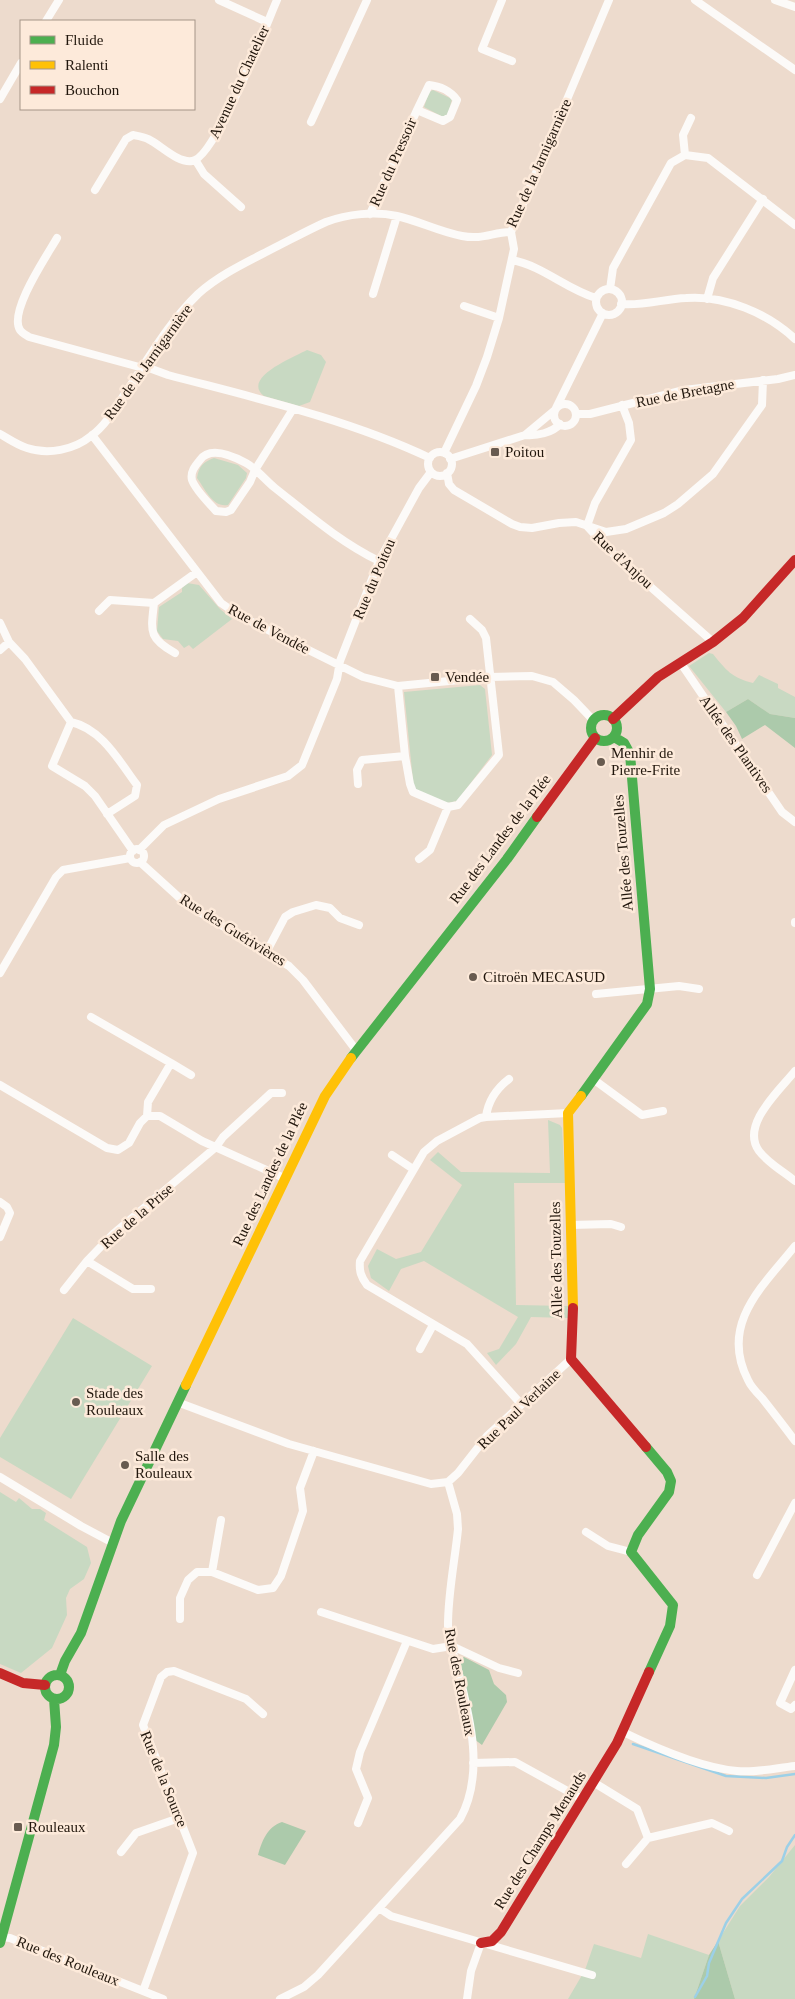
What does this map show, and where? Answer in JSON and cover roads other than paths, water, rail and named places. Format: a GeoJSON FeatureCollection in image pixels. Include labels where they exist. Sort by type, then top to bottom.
{"type":"FeatureCollection","features":[{"type":"Feature","properties":{"kind":"street"},"geometry":{"type":"LineString","coordinates":[[47,20],[59,0]]}},
{"type":"Feature","properties":{"kind":"street"},"geometry":{"type":"LineString","coordinates":[[219,0],[267,22]]}},
{"type":"Feature","properties":{"kind":"street","name":"Avenue du Chatelier"},"geometry":{"type":"LineString","coordinates":[[196,161],[205,153],[228,113],[277,0]]}},
{"type":"Feature","properties":{"kind":"street"},"geometry":{"type":"LineString","coordinates":[[311,122],[366,0]]}},
{"type":"Feature","properties":{"kind":"street"},"geometry":{"type":"LineString","coordinates":[[502,0],[482,49],[512,61]]}},
{"type":"Feature","properties":{"kind":"street","name":"Rue de la Jarnigarnière"},"geometry":{"type":"LineString","coordinates":[[0,434],[26,448],[50,451],[79,444],[103,424],[172,325],[197,295],[208,286],[250,261],[327,222],[370,214],[397,216],[462,236],[490,236],[502,232],[511,232],[609,0]]}},
{"type":"Feature","properties":{"kind":"street"},"geometry":{"type":"LineString","coordinates":[[695,0],[795,70]]}},
{"type":"Feature","properties":{"kind":"street"},"geometry":{"type":"LineString","coordinates":[[775,0],[795,7]]}},
{"type":"Feature","properties":{"kind":"street"},"geometry":{"type":"LineString","coordinates":[[0,98],[20,65]]}},
{"type":"Feature","properties":{"kind":"street","name":"Rue du Pressoir"},"geometry":{"type":"LineString","coordinates":[[370,214],[417,110],[429,85],[437,86],[453,94],[457,100],[450,117],[443,121],[417,110]]}},
{"type":"Feature","properties":{"kind":"street"},"geometry":{"type":"LineString","coordinates":[[685,155],[683,136],[691,118]]}},
{"type":"Feature","properties":{"kind":"street"},"geometry":{"type":"LineString","coordinates":[[95,190],[126,140],[134,135],[147,138],[181,160],[196,161],[204,174],[241,207]]}},
{"type":"Feature","properties":{"kind":"street"},"geometry":{"type":"LineString","coordinates":[[610,289],[613,268],[671,163],[685,155],[708,158],[795,225]]}},
{"type":"Feature","properties":{"kind":"street"},"geometry":{"type":"LineString","coordinates":[[706,299],[713,278],[763,199]]}},
{"type":"Feature","properties":{"kind":"street"},"geometry":{"type":"LineString","coordinates":[[373,294],[397,216]]}},
{"type":"Feature","properties":{"kind":"street"},"geometry":{"type":"LineString","coordinates":[[511,232],[514,249],[499,318],[487,357],[447,456],[451,466],[447,473],[449,484],[454,490],[512,524],[532,528],[576,522],[606,532],[626,529],[664,513],[691,494],[713,474],[762,406],[763,380]]}},
{"type":"Feature","properties":{"kind":"street"},"geometry":{"type":"LineString","coordinates":[[57,238],[45,256],[22,303],[18,320],[19,329],[29,337],[143,368],[149,368],[168,375],[346,424],[398,443],[430,458]]}},
{"type":"Feature","properties":{"kind":"street"},"geometry":{"type":"LineString","coordinates":[[512,260],[533,266],[584,294],[596,298]]}},
{"type":"Feature","properties":{"kind":"street"},"geometry":{"type":"LineString","coordinates":[[610,289],[620,296],[621,304],[614,313],[603,313],[596,305],[596,298],[600,292],[610,289]]}},
{"type":"Feature","properties":{"kind":"street"},"geometry":{"type":"LineString","coordinates":[[621,304],[638,305],[688,298],[706,299],[752,311],[770,320],[795,339]]}},
{"type":"Feature","properties":{"kind":"street"},"geometry":{"type":"LineString","coordinates":[[464,306],[499,318]]}},
{"type":"Feature","properties":{"kind":"street"},"geometry":{"type":"LineString","coordinates":[[560,424],[554,416],[556,409],[603,313]]}},
{"type":"Feature","properties":{"kind":"street","name":"Rue de Bretagne"},"geometry":{"type":"LineString","coordinates":[[576,414],[590,414],[684,390],[795,375]]}},
{"type":"Feature","properties":{"kind":"street"},"geometry":{"type":"LineString","coordinates":[[447,473],[438,475],[431,472],[428,465],[430,458],[436,453],[447,456],[526,435],[535,436],[560,424],[569,425],[574,420],[576,414],[567,389]]}},
{"type":"Feature","properties":{"kind":"street"},"geometry":{"type":"LineString","coordinates":[[526,435],[562,404],[572,406]]}},
{"type":"Feature","properties":{"kind":"street","name":"Rue d'Anjou"},"geometry":{"type":"LineString","coordinates":[[622,405],[629,424],[631,440],[595,503],[587,526],[610,551],[713,642]]}},
{"type":"Feature","properties":{"kind":"street"},"geometry":{"type":"LineString","coordinates":[[293,409],[255,470],[250,482],[235,505],[226,512],[216,510],[193,482],[191,475],[194,469],[202,457],[208,453],[216,452],[243,461],[255,470],[336,537],[379,561]]}},
{"type":"Feature","properties":{"kind":"street","name":"Rue de Vendée"},"geometry":{"type":"LineString","coordinates":[[92,435],[221,603],[240,616],[363,677],[398,686],[490,677],[532,676],[552,682],[574,700],[594,721]]}},
{"type":"Feature","properties":{"kind":"street","name":"Rue du Poitou"},"geometry":{"type":"LineString","coordinates":[[339,665],[379,561],[419,488],[431,472]]}},
{"type":"Feature","properties":{"kind":"street"},"geometry":{"type":"LineString","coordinates":[[613,719],[639,693],[680,662],[713,642],[743,618],[795,560]]}},
{"type":"Feature","properties":{"kind":"street"},"geometry":{"type":"LineString","coordinates":[[99,611],[110,600],[154,603],[197,572]]}},
{"type":"Feature","properties":{"kind":"street"},"geometry":{"type":"LineString","coordinates":[[154,603],[151,631],[161,645],[175,653]]}},
{"type":"Feature","properties":{"kind":"street"},"geometry":{"type":"LineString","coordinates":[[398,686],[405,756],[413,792],[448,808],[458,805],[466,798],[499,755],[486,638],[482,630],[470,619]]}},
{"type":"Feature","properties":{"kind":"street"},"geometry":{"type":"LineString","coordinates":[[0,623],[9,642],[25,659],[72,722],[79,723],[101,737],[137,785],[135,796],[107,814]]}},
{"type":"Feature","properties":{"kind":"street"},"geometry":{"type":"LineString","coordinates":[[0,650],[9,642]]}},
{"type":"Feature","properties":{"kind":"street","name":"Allée des Plantives"},"geometry":{"type":"LineString","coordinates":[[680,662],[782,812],[795,822]]}},
{"type":"Feature","properties":{"kind":"street"},"geometry":{"type":"LineString","coordinates":[[0,973],[56,877],[63,870],[134,853],[164,825],[219,799],[288,776],[302,765],[336,679],[339,665]]}},
{"type":"Feature","properties":{"kind":"street"},"geometry":{"type":"LineString","coordinates":[[605,716],[613,719],[617,730],[614,737],[607,741],[595,738],[592,731],[594,721],[605,716]]}},
{"type":"Feature","properties":{"kind":"street"},"geometry":{"type":"LineString","coordinates":[[72,722],[52,766],[85,786],[95,796],[134,853],[144,857],[140,862],[134,862],[134,853]]}},
{"type":"Feature","properties":{"kind":"street","name":"Allée des Touzelles"},"geometry":{"type":"LineString","coordinates":[[571,1359],[573,1313],[568,1113],[647,1004],[650,989],[630,754],[624,743],[614,737]]}},
{"type":"Feature","properties":{"kind":"street","name":"Rue des Landes de la Plée"},"geometry":{"type":"LineString","coordinates":[[60,1675],[65,1661],[81,1633],[112,1542],[324,1096],[356,1050],[383,1019],[507,859],[595,738]]}},
{"type":"Feature","properties":{"kind":"street"},"geometry":{"type":"LineString","coordinates":[[358,784],[357,770],[362,760],[405,756]]}},
{"type":"Feature","properties":{"kind":"street"},"geometry":{"type":"LineString","coordinates":[[419,859],[430,850],[448,808]]}},
{"type":"Feature","properties":{"kind":"street","name":"Rue des Guérivières"},"geometry":{"type":"LineString","coordinates":[[140,862],[177,896],[196,910],[267,951],[289,966],[303,980],[356,1050]]}},
{"type":"Feature","properties":{"kind":"street"},"geometry":{"type":"LineString","coordinates":[[267,951],[285,917],[293,912],[316,905],[330,908],[340,918],[359,924]]}},
{"type":"Feature","properties":{"kind":"street"},"geometry":{"type":"LineString","coordinates":[[596,994],[679,986],[699,989]]}},
{"type":"Feature","properties":{"kind":"street"},"geometry":{"type":"LineString","coordinates":[[91,1017],[191,1075]]}},
{"type":"Feature","properties":{"kind":"street"},"geometry":{"type":"LineString","coordinates":[[0,1086],[107,1148],[118,1150],[129,1143],[140,1123],[147,1116],[148,1102],[171,1064]]}},
{"type":"Feature","properties":{"kind":"street"},"geometry":{"type":"LineString","coordinates":[[795,1071],[760,1114],[754,1133],[759,1150],[795,1181]]}},
{"type":"Feature","properties":{"kind":"street"},"geometry":{"type":"LineString","coordinates":[[486,1117],[488,1106],[495,1093],[509,1079]]}},
{"type":"Feature","properties":{"kind":"street"},"geometry":{"type":"LineString","coordinates":[[593,1079],[642,1115],[663,1111]]}},
{"type":"Feature","properties":{"kind":"street","name":"Rue de la Prise"},"geometry":{"type":"LineString","coordinates":[[64,1290],[87,1261],[113,1234],[216,1147],[222,1136],[271,1093],[282,1093]]}},
{"type":"Feature","properties":{"kind":"street"},"geometry":{"type":"LineString","coordinates":[[521,1404],[467,1344],[367,1285],[359,1269],[360,1261],[413,1169],[424,1152],[437,1141],[480,1118],[568,1113]]}},
{"type":"Feature","properties":{"kind":"street"},"geometry":{"type":"LineString","coordinates":[[147,1116],[160,1116],[216,1147],[284,1178]]}},
{"type":"Feature","properties":{"kind":"street"},"geometry":{"type":"LineString","coordinates":[[392,1155],[413,1169]]}},
{"type":"Feature","properties":{"kind":"street"},"geometry":{"type":"LineString","coordinates":[[0,1202],[7,1207],[10,1213],[0,1237]]}},
{"type":"Feature","properties":{"kind":"street"},"geometry":{"type":"LineString","coordinates":[[570,1225],[611,1224],[621,1227]]}},
{"type":"Feature","properties":{"kind":"street"},"geometry":{"type":"LineString","coordinates":[[795,1246],[753,1297],[744,1314],[739,1331],[738,1348],[748,1382],[795,1440]]}},
{"type":"Feature","properties":{"kind":"street"},"geometry":{"type":"LineString","coordinates":[[87,1261],[133,1289],[152,1289]]}},
{"type":"Feature","properties":{"kind":"street"},"geometry":{"type":"LineString","coordinates":[[420,1348],[433,1324]]}},
{"type":"Feature","properties":{"kind":"street"},"geometry":{"type":"LineString","coordinates":[[571,1359],[667,1472],[671,1481],[669,1492],[638,1535],[631,1552]]}},
{"type":"Feature","properties":{"kind":"street","name":"Rue Paul Verlaine"},"geometry":{"type":"LineString","coordinates":[[448,1482],[458,1473],[487,1436],[571,1359]]}},
{"type":"Feature","properties":{"kind":"street"},"geometry":{"type":"LineString","coordinates":[[177,1402],[289,1444],[431,1484],[448,1482]]}},
{"type":"Feature","properties":{"kind":"street"},"geometry":{"type":"LineString","coordinates":[[180,1619],[180,1598],[188,1580],[197,1572],[212,1572],[258,1590],[273,1588],[281,1576],[303,1511],[300,1488],[314,1451]]}},
{"type":"Feature","properties":{"kind":"street"},"geometry":{"type":"LineString","coordinates":[[0,1477],[81,1526],[112,1542]]}},
{"type":"Feature","properties":{"kind":"street","name":"Rue des Rouleaux"},"geometry":{"type":"LineString","coordinates":[[280,1999],[304,1987],[318,1975],[379,1908],[406,1876],[460,1819],[473,1787],[469,1712],[448,1626],[458,1529],[457,1514],[448,1482]]}},
{"type":"Feature","properties":{"kind":"street"},"geometry":{"type":"LineString","coordinates":[[757,1575],[795,1503]]}},
{"type":"Feature","properties":{"kind":"street"},"geometry":{"type":"LineString","coordinates":[[212,1572],[221,1520]]}},
{"type":"Feature","properties":{"kind":"street"},"geometry":{"type":"LineString","coordinates":[[586,1532],[608,1546],[631,1552],[673,1605],[670,1626],[623,1732],[688,1759],[729,1770],[752,1771],[795,1766]]}},
{"type":"Feature","properties":{"kind":"street"},"geometry":{"type":"LineString","coordinates":[[321,1612],[433,1649],[452,1646],[499,1668],[518,1673]]}},
{"type":"Feature","properties":{"kind":"street"},"geometry":{"type":"LineString","coordinates":[[358,1824],[368,1798],[356,1769],[360,1752],[407,1641]]}},
{"type":"Feature","properties":{"kind":"street"},"geometry":{"type":"LineString","coordinates":[[795,1670],[780,1703],[791,1709],[795,1705]]}},
{"type":"Feature","properties":{"kind":"street","name":"Rue de la Source"},"geometry":{"type":"LineString","coordinates":[[144,1991],[193,1853],[143,1725],[161,1677],[167,1672],[174,1671],[246,1699],[263,1714]]}},
{"type":"Feature","properties":{"kind":"street"},"geometry":{"type":"LineString","coordinates":[[0,1673],[23,1683],[45,1685]]}},
{"type":"Feature","properties":{"kind":"street"},"geometry":{"type":"LineString","coordinates":[[45,1685],[52,1676],[60,1675],[67,1680],[69,1688],[65,1695],[54,1699]]}},
{"type":"Feature","properties":{"kind":"street"},"geometry":{"type":"LineString","coordinates":[[45,1685],[47,1694],[54,1699]]}},
{"type":"Feature","properties":{"kind":"street"},"geometry":{"type":"LineString","coordinates":[[1,1939],[56,1736],[54,1699]]}},
{"type":"Feature","properties":{"kind":"street","name":"Rue des Champs Menauds"},"geometry":{"type":"LineString","coordinates":[[481,1944],[492,1941],[501,1932],[623,1732]]}},
{"type":"Feature","properties":{"kind":"street"},"geometry":{"type":"LineString","coordinates":[[473,1763],[515,1762],[582,1799]]}},
{"type":"Feature","properties":{"kind":"street"},"geometry":{"type":"LineString","coordinates":[[593,1782],[638,1809],[648,1838]]}},
{"type":"Feature","properties":{"kind":"street"},"geometry":{"type":"LineString","coordinates":[[121,1852],[136,1833],[179,1818]]}},
{"type":"Feature","properties":{"kind":"street"},"geometry":{"type":"LineString","coordinates":[[626,1864],[648,1838],[712,1822],[729,1830]]}},
{"type":"Feature","properties":{"kind":"street"},"geometry":{"type":"LineString","coordinates":[[379,1908],[392,1916],[481,1944],[592,1975]]}},
{"type":"Feature","properties":{"kind":"street","name":"Rue des Rouleaux"},"geometry":{"type":"LineString","coordinates":[[1,1939],[10,1938],[163,1999]]}},
{"type":"Feature","properties":{"kind":"street"},"geometry":{"type":"LineString","coordinates":[[466,1999],[471,1971],[481,1944]]}},
{"type":"Feature","properties":{"kind":"waterway"},"geometry":{"type":"LineString","coordinates":[[633,1744],[726,1776],[766,1778],[795,1774]]}},
{"type":"Feature","properties":{"kind":"waterway"},"geometry":{"type":"LineString","coordinates":[[695,1997],[707,1976],[709,1963],[726,1923],[742,1899],[782,1861],[787,1847],[795,1835]]}},
{"type":"Feature","properties":{"kind":"place","name":"Poitou"},"geometry":{"type":"Point","coordinates":[495,452]}},
{"type":"Feature","properties":{"kind":"place","name":"Vendée"},"geometry":{"type":"Point","coordinates":[435,677]}},
{"type":"Feature","properties":{"kind":"place","name":"Menhir de Pierre-Frite"},"geometry":{"type":"Point","coordinates":[601,762]}},
{"type":"Feature","properties":{"kind":"place","name":"Citroën MECASUD"},"geometry":{"type":"Point","coordinates":[473,977]}},
{"type":"Feature","properties":{"kind":"place","name":"Stade des Rouleaux"},"geometry":{"type":"Point","coordinates":[76,1402]}},
{"type":"Feature","properties":{"kind":"place","name":"Salle des Rouleaux"},"geometry":{"type":"Point","coordinates":[125,1465]}},
{"type":"Feature","properties":{"kind":"place","name":"Rouleaux"},"geometry":{"type":"Point","coordinates":[18,1827]}}]}
